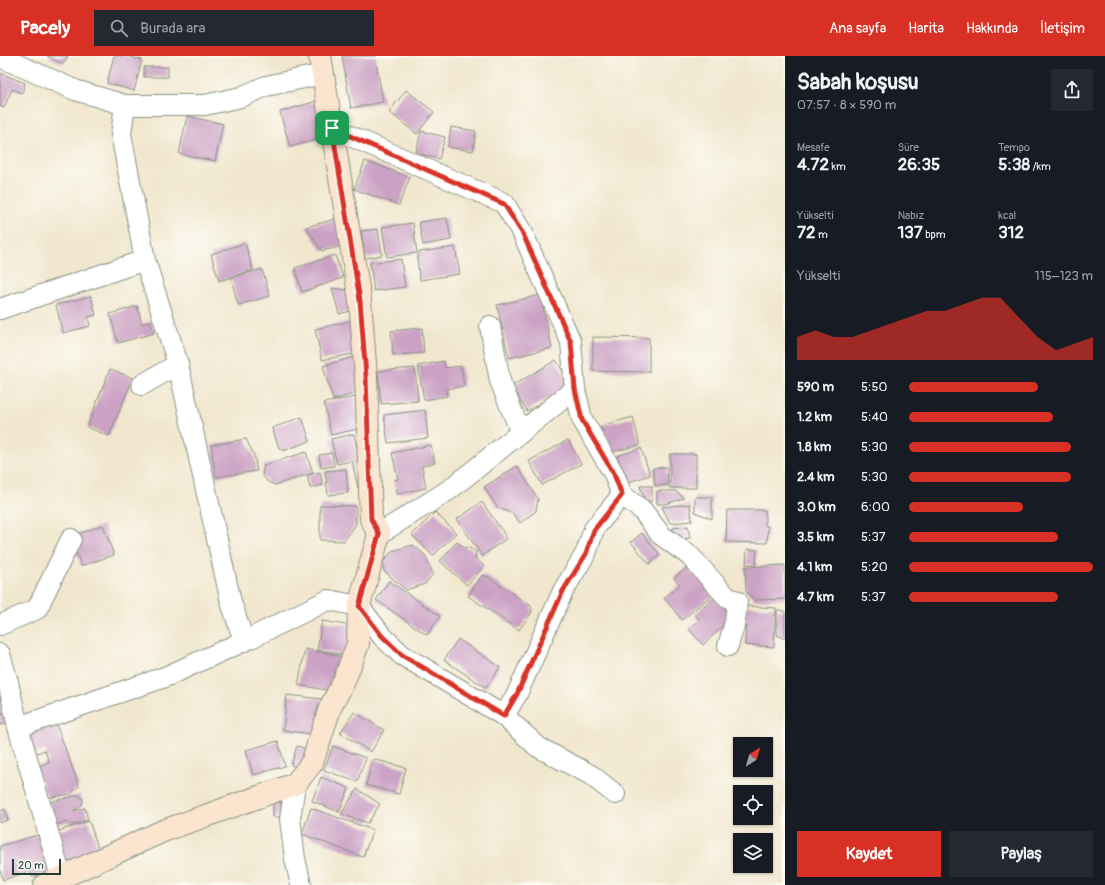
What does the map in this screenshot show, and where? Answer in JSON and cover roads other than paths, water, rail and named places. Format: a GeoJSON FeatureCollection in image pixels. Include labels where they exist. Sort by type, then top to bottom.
{"type":"FeatureCollection","features":[{"type":"Feature","properties":{"kind":"street"},"geometry":{"type":"LineString","coordinates":[[0,57],[75,90],[125,105],[205,105],[241,97],[321,65],[360,300],[368,414],[371,519],[379,534]]}},
{"type":"Feature","properties":{"kind":"street"},"geometry":{"type":"LineString","coordinates":[[125,105],[121,134],[145,260],[178,364],[231,602],[244,641]]}},
{"type":"Feature","properties":{"kind":"street"},"geometry":{"type":"LineString","coordinates":[[332,128],[504,204],[523,234],[571,342],[575,389],[582,420],[614,474],[622,495],[642,510],[661,535],[690,556],[727,597],[737,601],[735,622],[728,646]]}},
{"type":"Feature","properties":{"kind":"street"},"geometry":{"type":"LineString","coordinates":[[0,309],[145,260]]}},
{"type":"Feature","properties":{"kind":"street"},"geometry":{"type":"LineString","coordinates":[[490,326],[500,381],[521,433]]}},
{"type":"Feature","properties":{"kind":"street"},"geometry":{"type":"LineString","coordinates":[[142,385],[178,364]]}},
{"type":"Feature","properties":{"kind":"street"},"geometry":{"type":"LineString","coordinates":[[301,885],[295,859],[290,819],[295,784],[312,763],[330,708],[347,674],[358,644],[359,606],[379,534],[449,490],[575,389]]}},
{"type":"Feature","properties":{"kind":"street"},"geometry":{"type":"LineString","coordinates":[[504,716],[517,694],[563,591],[586,554],[594,530],[622,495]]}},
{"type":"Feature","properties":{"kind":"street"},"geometry":{"type":"LineString","coordinates":[[0,625],[37,609],[71,539]]}},
{"type":"Feature","properties":{"kind":"street"},"geometry":{"type":"LineString","coordinates":[[18,727],[165,677],[328,600],[359,606],[382,636],[402,655],[504,716],[538,746],[591,775],[615,794]]}},
{"type":"Feature","properties":{"kind":"street"},"geometry":{"type":"LineString","coordinates":[[0,654],[8,682],[53,881],[163,831],[295,784]]}}]}
